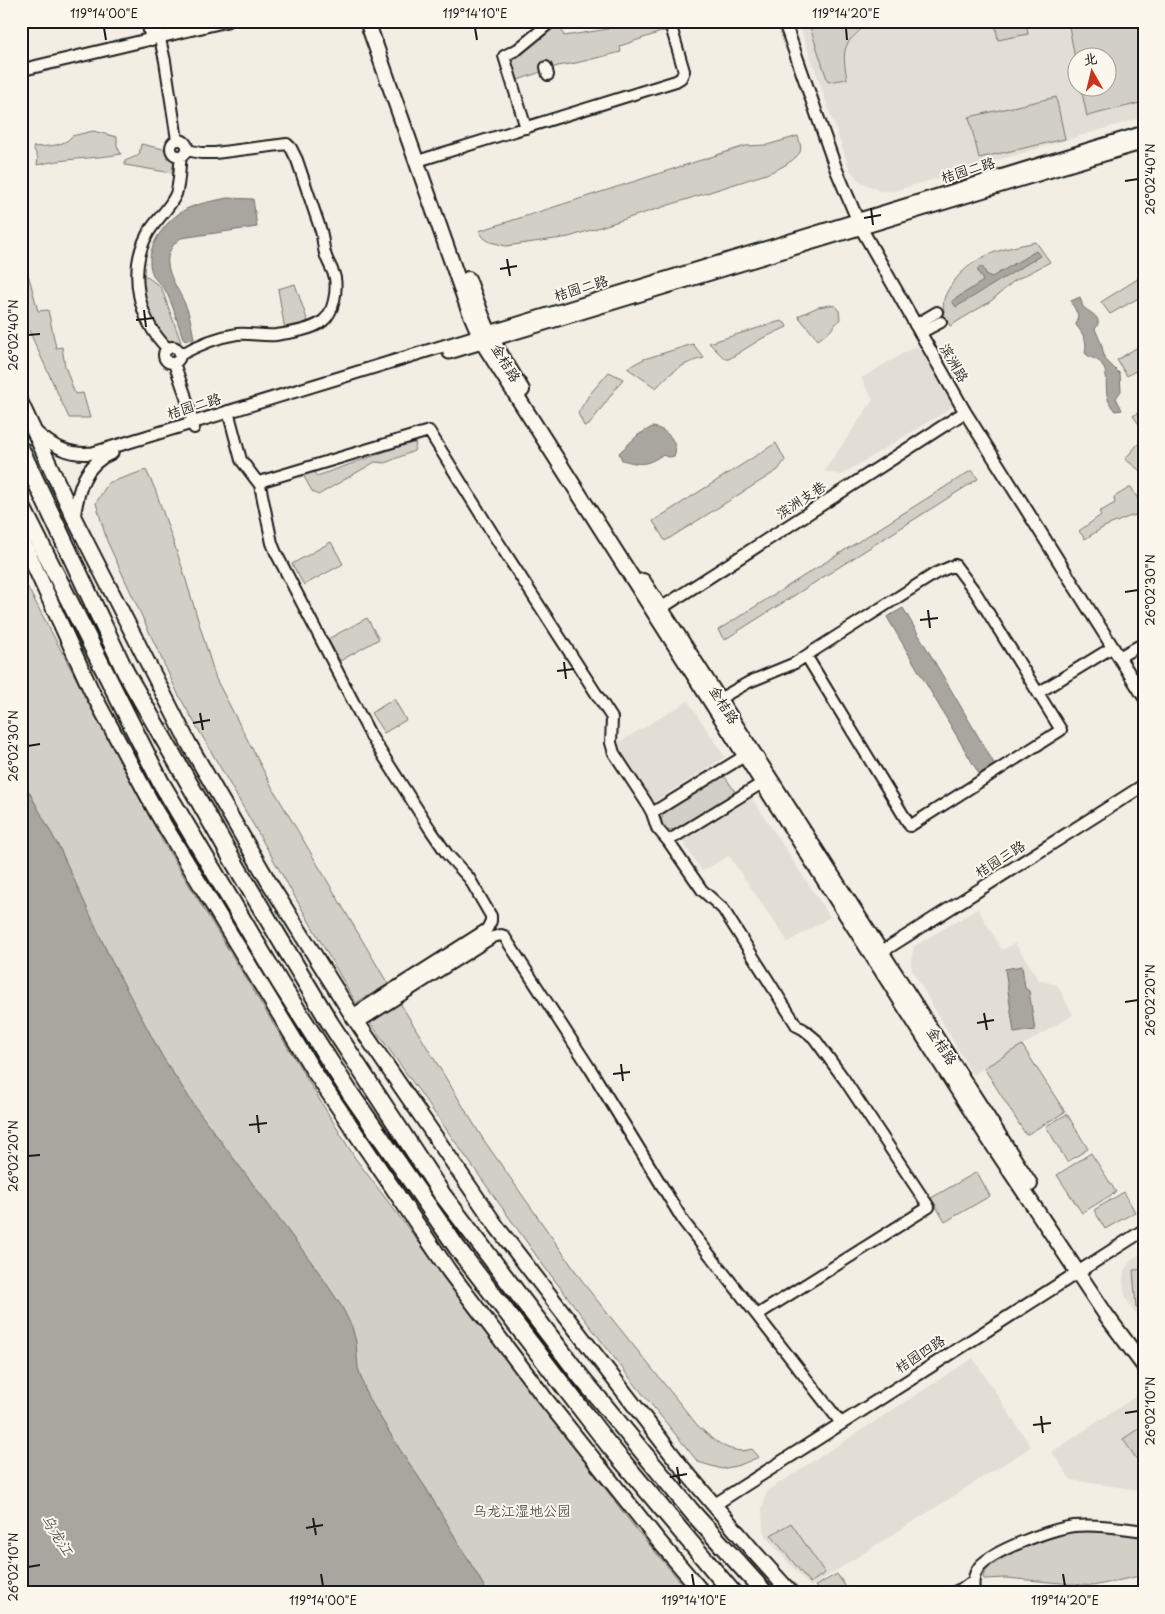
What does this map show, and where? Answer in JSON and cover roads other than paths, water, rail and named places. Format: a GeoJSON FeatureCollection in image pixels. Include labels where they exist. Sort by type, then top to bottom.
{"type":"FeatureCollection","features":[{"type":"Feature","properties":{"kind":"highway"},"geometry":{"type":"LineString","coordinates":[[21,450],[126,673],[235,864],[330,1022],[442,1194],[581,1377],[693,1513],[764,1593]]}},
{"type":"Feature","properties":{"kind":"highway"},"geometry":{"type":"LineString","coordinates":[[21,505],[160,781],[280,984],[350,1093],[464,1256],[608,1444],[733,1593]]}},
{"type":"Feature","properties":{"kind":"main road"},"geometry":{"type":"LineString","coordinates":[[367,21],[486,338]]}},
{"type":"Feature","properties":{"kind":"main road","name":"金桔路"},"geometry":{"type":"LineString","coordinates":[[377,21],[424,159],[482,316],[486,338],[877,955],[1080,1269],[1144,1352]]}},
{"type":"Feature","properties":{"kind":"main road"},"geometry":{"type":"LineString","coordinates":[[21,403],[74,518],[189,744],[270,884],[355,1019],[497,1226],[681,1466],[791,1593]]}},
{"type":"Feature","properties":{"kind":"main road"},"geometry":{"type":"LineString","coordinates":[[21,538],[92,692],[156,813],[313,1070],[449,1271],[514,1358],[657,1539],[703,1593]]}},
{"type":"Feature","properties":{"kind":"main road"},"geometry":{"type":"LineString","coordinates":[[1080,1269],[1144,1366]]}},
{"type":"Feature","properties":{"kind":"street"},"geometry":{"type":"LineString","coordinates":[[147,21],[155,39],[177,140],[185,142],[176,194],[170,206],[152,227],[140,253],[138,286],[143,310],[154,333],[168,349],[175,348],[179,351],[177,359],[194,425]]}},
{"type":"Feature","properties":{"kind":"street"},"geometry":{"type":"LineString","coordinates":[[155,39],[156,21]]}},
{"type":"Feature","properties":{"kind":"street"},"geometry":{"type":"LineString","coordinates":[[21,70],[227,21]]}},
{"type":"Feature","properties":{"kind":"street"},"geometry":{"type":"LineString","coordinates":[[526,128],[504,56],[518,49],[552,21]]}},
{"type":"Feature","properties":{"kind":"street"},"geometry":{"type":"LineString","coordinates":[[424,159],[676,81],[681,78],[684,67],[672,30],[675,21]]}},
{"type":"Feature","properties":{"kind":"street","name":"滨洲路"},"geometry":{"type":"LineString","coordinates":[[784,21],[836,169],[859,224],[965,412],[1116,652],[1139,678],[1144,696]]}},
{"type":"Feature","properties":{"kind":"street","name":"桔园二路"},"geometry":{"type":"LineString","coordinates":[[32,429],[48,442],[68,452],[84,454],[102,450],[229,415],[486,338],[859,224],[1144,132]]}},
{"type":"Feature","properties":{"kind":"street"},"geometry":{"type":"LineString","coordinates":[[177,359],[202,345],[225,336],[279,334],[315,325],[323,321],[328,315],[336,287],[333,272],[325,254],[321,231],[297,160],[289,146],[284,143],[216,153],[184,153]]}},
{"type":"Feature","properties":{"kind":"street","name":"桔园二路"},"geometry":{"type":"LineString","coordinates":[[859,224],[1144,143]]}},
{"type":"Feature","properties":{"kind":"street"},"geometry":{"type":"LineString","coordinates":[[918,329],[939,317]]}},
{"type":"Feature","properties":{"kind":"street","name":"滨洲支巷"},"geometry":{"type":"LineString","coordinates":[[657,610],[965,412]]}},
{"type":"Feature","properties":{"kind":"street"},"geometry":{"type":"LineString","coordinates":[[229,415],[242,460],[250,473],[259,482],[272,543],[372,738],[425,822],[447,854],[468,878],[491,916],[487,929],[355,1019]]}},
{"type":"Feature","properties":{"kind":"street","name":"桔园二路"},"geometry":{"type":"LineString","coordinates":[[74,518],[81,484],[98,460],[194,425]]}},
{"type":"Feature","properties":{"kind":"street"},"geometry":{"type":"LineString","coordinates":[[259,482],[429,431],[612,718],[611,743],[614,753],[652,813],[657,828],[702,890],[723,909],[796,1026],[814,1038],[839,1072],[929,1207],[757,1315]]}},
{"type":"Feature","properties":{"kind":"street"},"geometry":{"type":"LineString","coordinates":[[715,701],[749,682],[806,657],[936,573],[955,565],[979,598],[1061,730],[910,826],[806,657]]}},
{"type":"Feature","properties":{"kind":"street"},"geometry":{"type":"LineString","coordinates":[[1038,693],[1116,652],[1139,646]]}},
{"type":"Feature","properties":{"kind":"street"},"geometry":{"type":"LineString","coordinates":[[652,813],[749,754]]}},
{"type":"Feature","properties":{"kind":"street"},"geometry":{"type":"LineString","coordinates":[[668,841],[766,780]]}},
{"type":"Feature","properties":{"kind":"street","name":"桔园三路"},"geometry":{"type":"LineString","coordinates":[[877,955],[1144,785]]}},
{"type":"Feature","properties":{"kind":"street"},"geometry":{"type":"LineString","coordinates":[[355,1019],[493,938],[504,936],[586,1062],[684,1222],[841,1423]]}},
{"type":"Feature","properties":{"kind":"street","name":"桔园四路"},"geometry":{"type":"LineString","coordinates":[[714,1505],[1080,1269],[1144,1230]]}},
{"type":"Feature","properties":{"kind":"street"},"geometry":{"type":"LineString","coordinates":[[974,1593],[973,1581],[979,1568],[992,1557],[1024,1541],[1054,1530],[1084,1526],[1144,1531]]}},
{"type":"Feature","properties":{"kind":"street"},"geometry":{"type":"LineString","coordinates":[[952,1593],[973,1581]]}},
{"type":"Feature","properties":{"kind":"water"},"geometry":{"type":"Polygon","coordinates":[[[227,198],[253,199],[257,227],[181,238],[173,246],[169,254],[169,270],[191,321],[194,339],[184,340],[168,296],[153,275],[150,256],[153,246],[164,228],[178,214],[201,204],[227,198]]]}},
{"type":"Feature","properties":{"kind":"water"},"geometry":{"type":"Polygon","coordinates":[[[1036,251],[1040,256],[956,307],[952,301],[983,281],[977,269],[982,266],[987,275],[992,277],[1036,251]]]}},
{"type":"Feature","properties":{"kind":"water"},"geometry":{"type":"Polygon","coordinates":[[[1080,297],[1083,307],[1098,319],[1095,329],[1105,359],[1120,374],[1121,391],[1116,398],[1122,410],[1115,411],[1108,399],[1103,366],[1099,361],[1085,353],[1085,341],[1076,325],[1078,315],[1071,301],[1080,297]]]}},
{"type":"Feature","properties":{"kind":"water"},"geometry":{"type":"Polygon","coordinates":[[[652,427],[667,433],[675,446],[674,456],[662,455],[643,464],[622,460],[619,453],[638,435],[652,427]]]}},
{"type":"Feature","properties":{"kind":"water"},"geometry":{"type":"Polygon","coordinates":[[[903,608],[995,765],[979,774],[887,617],[903,608]]]}},
{"type":"Feature","properties":{"kind":"water","name":"乌龙江"},"geometry":{"type":"Polygon","coordinates":[[[21,777],[60,849],[111,960],[162,1056],[196,1108],[318,1271],[342,1307],[352,1327],[356,1342],[358,1368],[367,1395],[426,1488],[488,1593],[21,1593],[21,777]]]}},
{"type":"Feature","properties":{"kind":"water"},"geometry":{"type":"Polygon","coordinates":[[[1022,966],[1025,988],[1029,991],[1035,1030],[1014,1033],[1005,969],[1022,966]]]}},
{"type":"Feature","properties":{"kind":"park label","name":"乌龙江湿地公园"},"geometry":{"type":"Point","coordinates":[522,1511]}}]}
